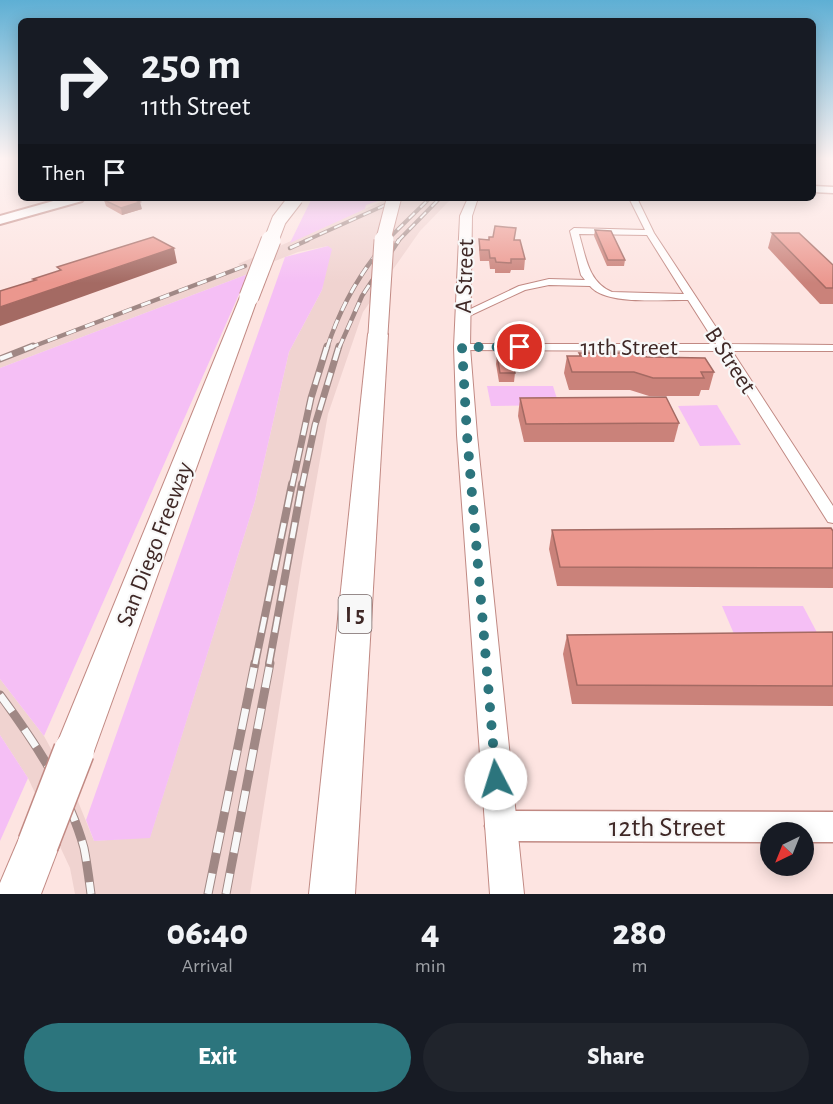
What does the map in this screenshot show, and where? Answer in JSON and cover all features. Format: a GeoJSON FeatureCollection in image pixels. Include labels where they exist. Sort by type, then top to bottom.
{"type":"FeatureCollection","features":[{"type":"Feature","properties":{"kind":"highway","name":"San Diego Freeway"},"geometry":{"type":"LineString","coordinates":[[18,894],[279,220],[295,201]]}},
{"type":"Feature","properties":{"kind":"highway","name":"I 5"},"geometry":{"type":"LineString","coordinates":[[332,894],[378,334],[382,247],[393,201]]}},
{"type":"Feature","properties":{"kind":"main road"},"geometry":{"type":"LineString","coordinates":[[0,220],[67,201]]}},
{"type":"Feature","properties":{"kind":"main road","name":"A Street"},"geometry":{"type":"LineString","coordinates":[[472,201],[466,216],[462,347],[467,435],[507,894]]}},
{"type":"Feature","properties":{"kind":"street","name":"B Street"},"geometry":{"type":"LineString","coordinates":[[634,201],[650,233],[690,297],[833,518]]}},
{"type":"Feature","properties":{"kind":"street"},"geometry":{"type":"LineString","coordinates":[[650,233],[574,231],[586,275],[599,290],[611,295],[690,297]]}},
{"type":"Feature","properties":{"kind":"street"},"geometry":{"type":"LineString","coordinates":[[463,315],[522,288],[549,282],[592,283]]}},
{"type":"Feature","properties":{"kind":"street","name":"11th Street"},"geometry":{"type":"LineString","coordinates":[[462,347],[833,348]]}},
{"type":"Feature","properties":{"kind":"street","name":"12th Street"},"geometry":{"type":"LineString","coordinates":[[500,826],[833,827]]}},
{"type":"Feature","properties":{"kind":"shaded area"},"geometry":{"type":"Polygon","coordinates":[[[311,201],[378,201],[366,205],[365,209],[290,243],[311,201]]]}},
{"type":"Feature","properties":{"kind":"shaded area"},"geometry":{"type":"Polygon","coordinates":[[[383,201],[449,201],[420,231],[363,312],[328,414],[250,894],[75,894],[70,868],[28,778],[0,735],[0,679],[44,736],[73,789],[94,841],[150,837],[255,501],[289,352],[322,290],[328,246],[298,252],[252,270],[248,274],[0,368],[0,358],[241,266],[238,264],[383,201]]]}},
{"type":"Feature","properties":{"kind":"shaded area"},"geometry":{"type":"Polygon","coordinates":[[[328,246],[332,249],[322,290],[289,352],[255,501],[150,838],[94,841],[86,820],[285,257],[328,246]]]}},
{"type":"Feature","properties":{"kind":"shaded area"},"geometry":{"type":"Polygon","coordinates":[[[248,274],[44,736],[0,679],[0,368],[248,274]]]}},
{"type":"Feature","properties":{"kind":"shaded area"},"geometry":{"type":"Polygon","coordinates":[[[487,386],[553,386],[559,405],[491,406],[487,386]]]}},
{"type":"Feature","properties":{"kind":"shaded area"},"geometry":{"type":"Polygon","coordinates":[[[717,405],[741,445],[700,446],[678,406],[717,405]]]}},
{"type":"Feature","properties":{"kind":"shaded area"},"geometry":{"type":"Polygon","coordinates":[[[722,606],[803,606],[822,642],[737,641],[722,606]]]}},
{"type":"Feature","properties":{"kind":"shaded area"},"geometry":{"type":"Polygon","coordinates":[[[0,735],[28,778],[0,841],[0,735]]]}},
{"type":"Feature","properties":{"kind":"building"},"geometry":{"type":"Polygon","coordinates":[[[106,201],[140,202],[121,208],[106,201]]]}},
{"type":"Feature","properties":{"kind":"building"},"geometry":{"type":"Polygon","coordinates":[[[495,226],[516,228],[514,240],[520,240],[525,259],[511,259],[511,263],[496,262],[495,258],[490,258],[489,250],[480,250],[479,239],[489,240],[489,237],[493,237],[495,226]]]}},
{"type":"Feature","properties":{"kind":"building"},"geometry":{"type":"Polygon","coordinates":[[[595,230],[611,231],[625,260],[608,260],[595,230]]]}},
{"type":"Feature","properties":{"kind":"building"},"geometry":{"type":"Polygon","coordinates":[[[772,233],[799,233],[833,265],[833,288],[826,288],[772,233]]]}},
{"type":"Feature","properties":{"kind":"building"},"geometry":{"type":"Polygon","coordinates":[[[153,237],[174,248],[0,307],[0,291],[61,270],[57,267],[153,237]]]}},
{"type":"Feature","properties":{"kind":"building"},"geometry":{"type":"Polygon","coordinates":[[[579,353],[631,353],[647,357],[705,358],[714,372],[701,372],[704,378],[653,378],[634,372],[572,372],[567,356],[581,356],[579,353]]]}},
{"type":"Feature","properties":{"kind":"building"},"geometry":{"type":"Polygon","coordinates":[[[497,355],[511,355],[515,373],[500,373],[497,355]]]}},
{"type":"Feature","properties":{"kind":"building"},"geometry":{"type":"Polygon","coordinates":[[[666,397],[679,423],[526,424],[520,398],[666,397]]]}},
{"type":"Feature","properties":{"kind":"building"},"geometry":{"type":"Polygon","coordinates":[[[831,528],[833,531],[833,568],[560,567],[552,530],[831,528]]]}},
{"type":"Feature","properties":{"kind":"building"},"geometry":{"type":"Polygon","coordinates":[[[833,632],[833,686],[577,685],[567,635],[833,632]]]}},
{"type":"Feature","properties":{"kind":"railway"},"geometry":{"type":"LineString","coordinates":[[305,241],[394,201]]}},
{"type":"Feature","properties":{"kind":"railway"},"geometry":{"type":"LineString","coordinates":[[386,241],[427,201]]}},
{"type":"Feature","properties":{"kind":"railway"},"geometry":{"type":"LineString","coordinates":[[398,241],[437,201]]}},
{"type":"Feature","properties":{"kind":"railway"},"geometry":{"type":"LineString","coordinates":[[290,248],[308,240]]}},
{"type":"Feature","properties":{"kind":"railway"},"geometry":{"type":"LineString","coordinates":[[327,348],[352,291],[368,265],[388,240]]}},
{"type":"Feature","properties":{"kind":"railway"},"geometry":{"type":"LineString","coordinates":[[339,348],[362,296],[399,240]]}},
{"type":"Feature","properties":{"kind":"railway"},"geometry":{"type":"LineString","coordinates":[[29,348],[245,266]]}},
{"type":"Feature","properties":{"kind":"railway"},"geometry":{"type":"LineString","coordinates":[[0,359],[33,346]]}},
{"type":"Feature","properties":{"kind":"railway"},"geometry":{"type":"LineString","coordinates":[[292,486],[311,398],[327,346]]}},
{"type":"Feature","properties":{"kind":"railway"},"geometry":{"type":"LineString","coordinates":[[302,486],[315,425],[339,346]]}},
{"type":"Feature","properties":{"kind":"railway"},"geometry":{"type":"LineString","coordinates":[[255,664],[292,484]]}},
{"type":"Feature","properties":{"kind":"railway"},"geometry":{"type":"LineString","coordinates":[[269,664],[302,484]]}},
{"type":"Feature","properties":{"kind":"railway"},"geometry":{"type":"LineString","coordinates":[[208,894],[255,663]]}},
{"type":"Feature","properties":{"kind":"railway"},"geometry":{"type":"LineString","coordinates":[[226,894],[270,663]]}},
{"type":"Feature","properties":{"kind":"railway"},"geometry":{"type":"LineString","coordinates":[[0,695],[38,749],[69,807],[84,848],[91,894]]}},
{"type":"Feature","properties":{"kind":"route"},"geometry":{"type":"LineString","coordinates":[[496,779],[467,435],[462,347],[520,347]]}}]}
